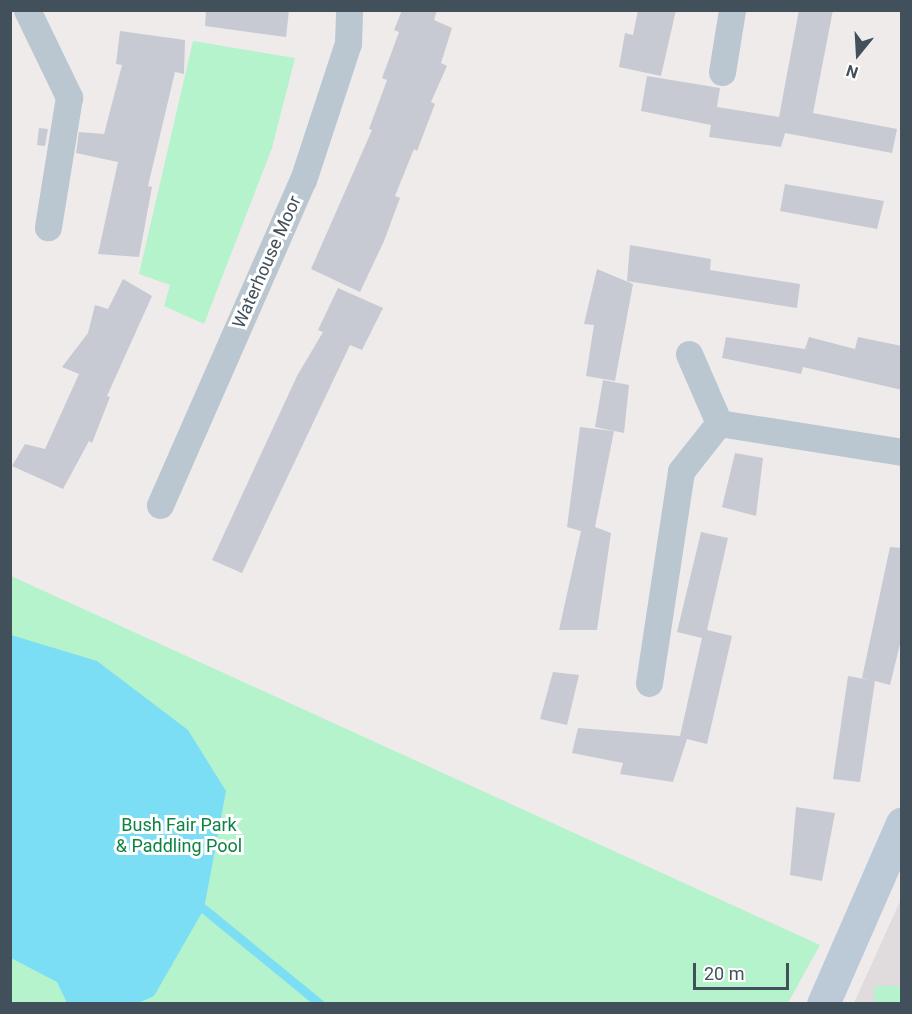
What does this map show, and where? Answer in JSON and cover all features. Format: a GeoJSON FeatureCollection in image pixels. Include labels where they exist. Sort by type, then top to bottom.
{"type":"FeatureCollection","features":[{"type":"Feature","properties":{"kind":"street"},"geometry":{"type":"LineString","coordinates":[[27,10],[69,97],[48,227]]}},
{"type":"Feature","properties":{"kind":"street","name":"Waterhouse Moor"},"geometry":{"type":"LineString","coordinates":[[160,505],[303,180],[348,43],[349,10]]}},
{"type":"Feature","properties":{"kind":"street"},"geometry":{"type":"LineString","coordinates":[[722,72],[732,10]]}},
{"type":"Feature","properties":{"kind":"street"},"geometry":{"type":"LineString","coordinates":[[689,354],[719,423]]}},
{"type":"Feature","properties":{"kind":"street"},"geometry":{"type":"LineString","coordinates":[[719,423],[902,452]]}},
{"type":"Feature","properties":{"kind":"street"},"geometry":{"type":"LineString","coordinates":[[650,683],[681,471],[719,423]]}},
{"type":"Feature","properties":{"kind":"street"},"geometry":{"type":"LineString","coordinates":[[823,1004],[902,823]]}},
{"type":"Feature","properties":{"kind":"shaded area"},"geometry":{"type":"Polygon","coordinates":[[[901,899],[901,1003],[854,1003],[901,899]]]}},
{"type":"Feature","properties":{"kind":"green space"},"geometry":{"type":"Polygon","coordinates":[[[193,41],[295,58],[272,148],[204,324],[164,306],[170,285],[139,274],[193,41]]]}},
{"type":"Feature","properties":{"kind":"green space","name":"Bush Fair Park & Paddling Pool"},"geometry":{"type":"Polygon","coordinates":[[[11,576],[820,945],[788,1003],[11,1004],[11,576]]]}},
{"type":"Feature","properties":{"kind":"green space"},"geometry":{"type":"Polygon","coordinates":[[[875,986],[901,986],[901,1003],[874,1003],[875,986]]]}},
{"type":"Feature","properties":{"kind":"water"},"geometry":{"type":"Polygon","coordinates":[[[11,635],[97,661],[188,730],[226,791],[204,909],[154,996],[138,1003],[67,1003],[57,982],[11,958],[11,635]]]}},
{"type":"Feature","properties":{"kind":"building"},"geometry":{"type":"Polygon","coordinates":[[[206,10],[289,10],[286,37],[205,26],[206,10]]]}},
{"type":"Feature","properties":{"kind":"building"},"geometry":{"type":"Polygon","coordinates":[[[402,10],[437,10],[434,20],[452,28],[441,63],[447,66],[431,102],[435,104],[417,151],[414,149],[395,196],[400,198],[384,241],[360,292],[311,269],[372,130],[369,129],[387,80],[382,78],[399,32],[394,30],[402,10]]]}},
{"type":"Feature","properties":{"kind":"building"},"geometry":{"type":"Polygon","coordinates":[[[638,10],[676,10],[661,76],[619,67],[625,33],[633,35],[638,10]]]}},
{"type":"Feature","properties":{"kind":"building"},"geometry":{"type":"Polygon","coordinates":[[[799,10],[833,10],[813,113],[897,129],[892,153],[785,133],[781,147],[709,137],[711,125],[641,111],[647,76],[720,88],[717,107],[779,117],[799,10]]]}},
{"type":"Feature","properties":{"kind":"building"},"geometry":{"type":"Polygon","coordinates":[[[120,31],[185,40],[184,74],[175,72],[148,186],[152,187],[139,257],[98,254],[118,162],[76,153],[79,132],[104,134],[122,65],[116,64],[120,31]]]}},
{"type":"Feature","properties":{"kind":"building"},"geometry":{"type":"Polygon","coordinates":[[[39,128],[48,129],[45,146],[37,145],[39,128]]]}},
{"type":"Feature","properties":{"kind":"building"},"geometry":{"type":"Polygon","coordinates":[[[785,184],[884,201],[877,229],[780,211],[785,184]]]}},
{"type":"Feature","properties":{"kind":"building"},"geometry":{"type":"Polygon","coordinates":[[[630,245],[711,259],[710,270],[800,284],[797,308],[627,281],[630,245]]]}},
{"type":"Feature","properties":{"kind":"building"},"geometry":{"type":"Polygon","coordinates":[[[597,269],[633,284],[615,381],[586,376],[594,325],[584,324],[597,269]]]}},
{"type":"Feature","properties":{"kind":"building"},"geometry":{"type":"Polygon","coordinates":[[[123,279],[152,296],[107,396],[110,397],[92,443],[89,441],[63,489],[12,466],[25,444],[45,449],[79,374],[62,367],[88,333],[95,305],[108,309],[123,279]]]}},
{"type":"Feature","properties":{"kind":"building"},"geometry":{"type":"Polygon","coordinates":[[[338,288],[383,308],[362,350],[350,345],[242,573],[212,560],[297,376],[323,332],[318,330],[338,288]]]}},
{"type":"Feature","properties":{"kind":"building"},"geometry":{"type":"Polygon","coordinates":[[[726,337],[805,349],[809,337],[855,349],[858,337],[902,346],[902,390],[803,367],[801,374],[722,358],[726,337]]]}},
{"type":"Feature","properties":{"kind":"building"},"geometry":{"type":"Polygon","coordinates":[[[603,380],[629,385],[624,433],[595,427],[603,380]]]}},
{"type":"Feature","properties":{"kind":"building"},"geometry":{"type":"Polygon","coordinates":[[[580,427],[614,431],[595,527],[611,533],[597,630],[559,630],[581,531],[567,527],[580,427]]]}},
{"type":"Feature","properties":{"kind":"building"},"geometry":{"type":"Polygon","coordinates":[[[735,453],[763,458],[756,516],[722,507],[735,453]]]}},
{"type":"Feature","properties":{"kind":"building"},"geometry":{"type":"Polygon","coordinates":[[[701,532],[728,538],[707,630],[732,636],[707,744],[687,739],[673,782],[620,774],[623,763],[572,753],[578,728],[680,736],[702,638],[677,632],[701,532]]]}},
{"type":"Feature","properties":{"kind":"building"},"geometry":{"type":"Polygon","coordinates":[[[890,547],[902,548],[902,636],[890,685],[875,681],[860,782],[833,779],[848,676],[870,680],[862,678],[890,547]]]}},
{"type":"Feature","properties":{"kind":"building"},"geometry":{"type":"Polygon","coordinates":[[[553,672],[579,675],[567,725],[540,719],[553,672]]]}},
{"type":"Feature","properties":{"kind":"building"},"geometry":{"type":"Polygon","coordinates":[[[796,807],[835,813],[822,881],[790,875],[796,807]]]}},
{"type":"Feature","properties":{"kind":"waterway"},"geometry":{"type":"LineString","coordinates":[[204,909],[320,1004]]}}]}
